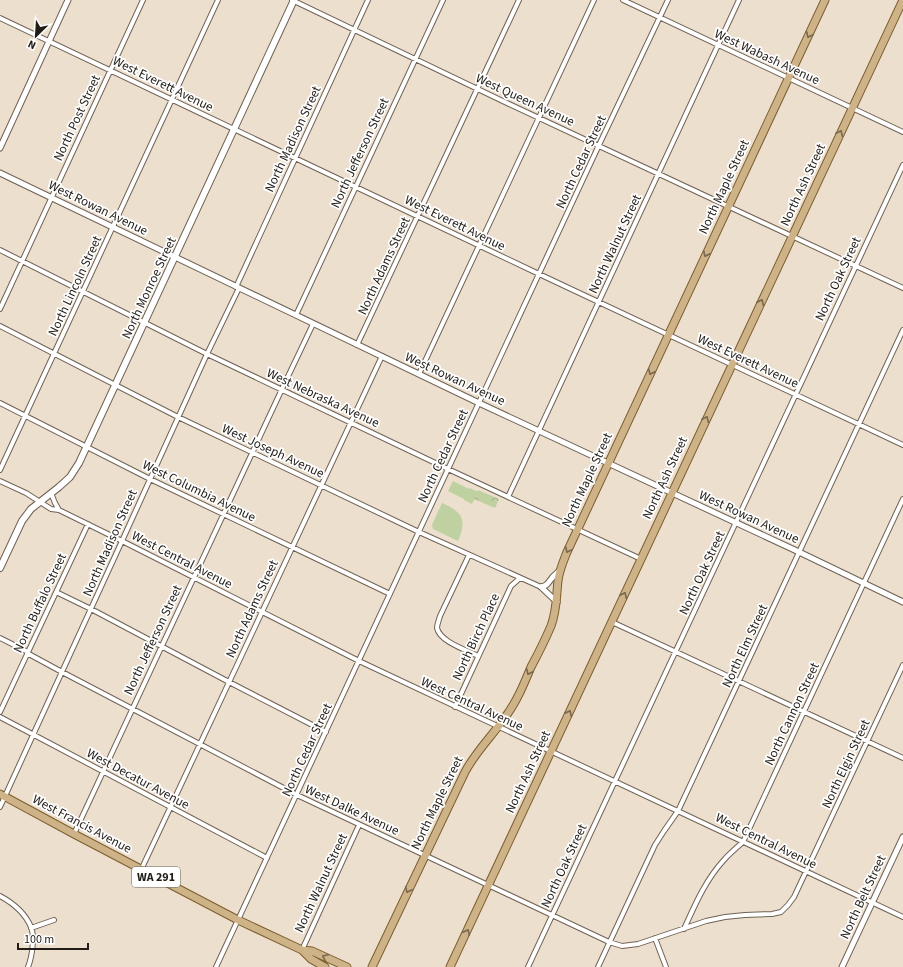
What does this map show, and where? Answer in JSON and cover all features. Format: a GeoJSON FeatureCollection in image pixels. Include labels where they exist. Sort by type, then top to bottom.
{"type":"FeatureCollection","features":[{"type":"Feature","properties":{"kind":"main road","name":"North Monroe Street"},"geometry":{"type":"LineString","coordinates":[[0,568],[22,522],[31,509],[60,487],[70,477],[79,463],[293,0]]}},
{"type":"Feature","properties":{"kind":"main road","name":"North Maple Street"},"geometry":{"type":"LineString","coordinates":[[372,967],[464,772],[471,760],[513,706],[551,626],[557,602],[560,570],[567,552],[825,0]]}},
{"type":"Feature","properties":{"kind":"main road","name":"North Ash Street"},"geometry":{"type":"LineString","coordinates":[[450,967],[903,0]]}},
{"type":"Feature","properties":{"kind":"main road","name":"West Francis Avenue"},"geometry":{"type":"LineString","coordinates":[[1,795],[238,920],[302,950],[312,951],[347,967]]}},
{"type":"Feature","properties":{"kind":"main road","name":"West Francis Avenue"},"geometry":{"type":"LineString","coordinates":[[302,950],[311,959],[325,967]]}},
{"type":"Feature","properties":{"kind":"street"},"geometry":{"type":"LineString","coordinates":[[0,148],[68,0]]}},
{"type":"Feature","properties":{"kind":"street","name":"North Post Street"},"geometry":{"type":"LineString","coordinates":[[0,309],[143,0]]}},
{"type":"Feature","properties":{"kind":"street","name":"North Lincoln Street"},"geometry":{"type":"LineString","coordinates":[[0,470],[218,0]]}},
{"type":"Feature","properties":{"kind":"street","name":"West Queen Avenue"},"geometry":{"type":"LineString","coordinates":[[293,0],[477,89],[903,288]]}},
{"type":"Feature","properties":{"kind":"street","name":"North Madison Street"},"geometry":{"type":"LineString","coordinates":[[0,807],[1,795],[33,734],[62,672],[368,0]]}},
{"type":"Feature","properties":{"kind":"street","name":"North Jefferson Street"},"geometry":{"type":"LineString","coordinates":[[296,315],[443,0]]}},
{"type":"Feature","properties":{"kind":"street","name":"North Adams Street"},"geometry":{"type":"LineString","coordinates":[[358,345],[519,0]]}},
{"type":"Feature","properties":{"kind":"street"},"geometry":{"type":"LineString","coordinates":[[419,374],[594,0]]}},
{"type":"Feature","properties":{"kind":"street","name":"West Wabash Avenue"},"geometry":{"type":"LineString","coordinates":[[623,0],[903,132]]}},
{"type":"Feature","properties":{"kind":"street","name":"North Cedar Street"},"geometry":{"type":"LineString","coordinates":[[216,967],[668,0]]}},
{"type":"Feature","properties":{"kind":"street","name":"North Walnut Street"},"geometry":{"type":"LineString","coordinates":[[508,497],[739,0]]}},
{"type":"Feature","properties":{"kind":"street","name":"West Everett Avenue"},"geometry":{"type":"LineString","coordinates":[[0,18],[295,159],[903,445]]}},
{"type":"Feature","properties":{"kind":"street","name":"North Oak Street"},"geometry":{"type":"LineString","coordinates":[[528,967],[903,165]]}},
{"type":"Feature","properties":{"kind":"street","name":"West Rowan Avenue"},"geometry":{"type":"LineString","coordinates":[[0,173],[479,403],[903,602]]}},
{"type":"Feature","properties":{"kind":"street","name":"West Nebraska Avenue"},"geometry":{"type":"LineString","coordinates":[[0,250],[207,354],[641,559]]}},
{"type":"Feature","properties":{"kind":"street","name":"North Jefferson Street"},"geometry":{"type":"LineString","coordinates":[[74,834],[313,324]]}},
{"type":"Feature","properties":{"kind":"street","name":"West Joseph Avenue"},"geometry":{"type":"LineString","coordinates":[[0,326],[178,417],[419,532],[541,587]]}},
{"type":"Feature","properties":{"kind":"street","name":"North Elm Street"},"geometry":{"type":"LineString","coordinates":[[598,967],[655,844],[678,811],[903,330]]}},
{"type":"Feature","properties":{"kind":"street","name":"North Adams Street"},"geometry":{"type":"LineString","coordinates":[[142,870],[382,356]]}},
{"type":"Feature","properties":{"kind":"street","name":"West Columbia Avenue"},"geometry":{"type":"LineString","coordinates":[[0,403],[150,479],[390,594]]}},
{"type":"Feature","properties":{"kind":"street","name":"West Central Avenue"},"geometry":{"type":"LineString","coordinates":[[0,480],[51,508],[59,510],[88,524],[359,661],[903,917]]}},
{"type":"Feature","properties":{"kind":"street"},"geometry":{"type":"LineString","coordinates":[[51,493],[59,510]]}},
{"type":"Feature","properties":{"kind":"street","name":"North Cannon Street"},"geometry":{"type":"LineString","coordinates":[[684,929],[702,890],[714,872],[743,842],[903,499]]}},
{"type":"Feature","properties":{"kind":"street","name":"North Buffalo Street"},"geometry":{"type":"LineString","coordinates":[[0,712],[88,524]]}},
{"type":"Feature","properties":{"kind":"street"},"geometry":{"type":"LineString","coordinates":[[469,555],[440,616],[437,628],[442,637],[478,656]]}},
{"type":"Feature","properties":{"kind":"street"},"geometry":{"type":"LineString","coordinates":[[541,587],[549,584],[552,578],[560,570]]}},
{"type":"Feature","properties":{"kind":"street","name":"North Birch Place"},"geometry":{"type":"LineString","coordinates":[[455,707],[511,586],[520,578]]}},
{"type":"Feature","properties":{"kind":"street"},"geometry":{"type":"LineString","coordinates":[[541,587],[557,602]]}},
{"type":"Feature","properties":{"kind":"street"},"geometry":{"type":"LineString","coordinates":[[56,592],[326,732]]}},
{"type":"Feature","properties":{"kind":"street"},"geometry":{"type":"LineString","coordinates":[[612,622],[903,758]]}},
{"type":"Feature","properties":{"kind":"street","name":"West Dalke Avenue"},"geometry":{"type":"LineString","coordinates":[[0,638],[297,795],[609,942],[622,946],[638,944],[684,929]]}},
{"type":"Feature","properties":{"kind":"street","name":"North Elgin Street"},"geometry":{"type":"LineString","coordinates":[[684,929],[706,921],[725,917],[772,914],[780,912],[788,905],[794,897],[806,872],[903,665]]}},
{"type":"Feature","properties":{"kind":"street","name":"West Decatur Avenue"},"geometry":{"type":"LineString","coordinates":[[0,717],[267,858]]}},
{"type":"Feature","properties":{"kind":"street","name":"North Walnut Street"},"geometry":{"type":"LineString","coordinates":[[302,950],[359,825]]}},
{"type":"Feature","properties":{"kind":"street","name":"North Belt Street"},"geometry":{"type":"LineString","coordinates":[[842,967],[903,837]]}},
{"type":"Feature","properties":{"kind":"street"},"geometry":{"type":"LineString","coordinates":[[0,896],[16,907],[24,916],[31,928],[33,943],[28,967]]}},
{"type":"Feature","properties":{"kind":"street"},"geometry":{"type":"LineString","coordinates":[[31,928],[54,920]]}},
{"type":"Feature","properties":{"kind":"street"},"geometry":{"type":"LineString","coordinates":[[655,938],[666,967]]}},
{"type":"Feature","properties":{"kind":"green space"},"geometry":{"type":"Polygon","coordinates":[[[453,481],[478,492],[472,504],[448,491],[453,481]]]}},
{"type":"Feature","properties":{"kind":"green space"},"geometry":{"type":"Polygon","coordinates":[[[478,490],[499,499],[495,508],[474,499],[478,490]]]}},
{"type":"Feature","properties":{"kind":"green space"},"geometry":{"type":"Polygon","coordinates":[[[442,503],[459,513],[462,527],[458,541],[433,529],[432,525],[442,503]]]}}]}
